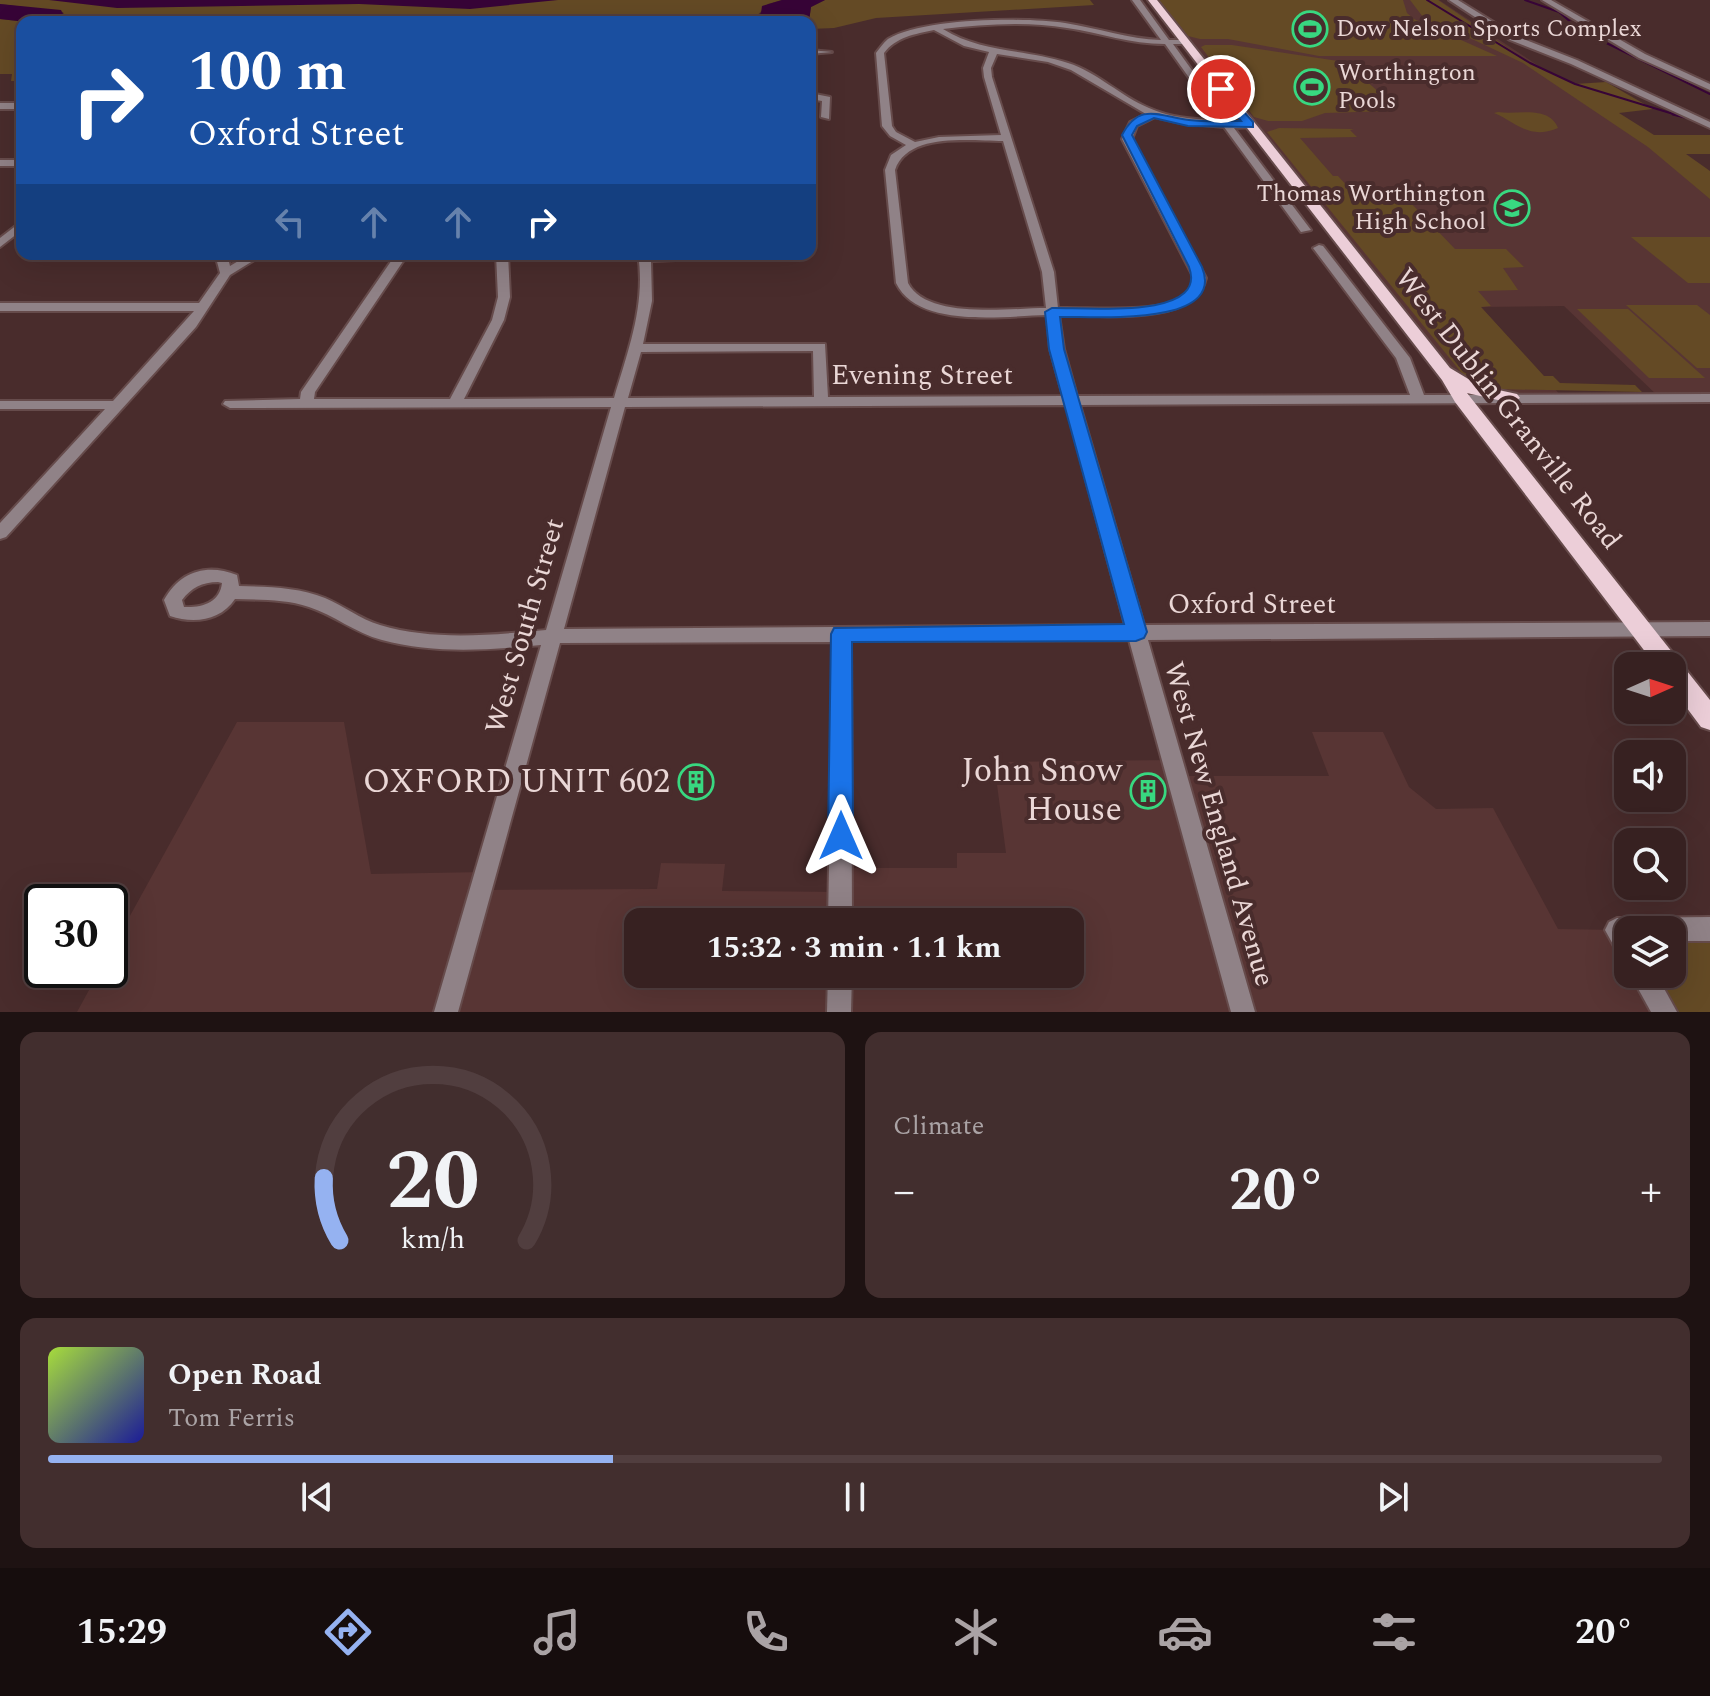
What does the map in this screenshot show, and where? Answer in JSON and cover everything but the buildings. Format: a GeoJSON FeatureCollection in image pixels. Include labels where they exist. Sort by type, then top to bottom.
{"type":"FeatureCollection","features":[{"type":"Feature","properties":{"kind":"main road","name":"West Dublin Granville Road"},"geometry":{"type":"LineString","coordinates":[[1152,0],[1438,364],[1658,652]]}},
{"type":"Feature","properties":{"kind":"main road"},"geometry":{"type":"LineString","coordinates":[[1438,364],[1474,390],[1511,398]]}},
{"type":"Feature","properties":{"kind":"main road","name":"West Dublin Granville Road"},"geometry":{"type":"LineString","coordinates":[[1686,688],[1710,719]]}},
{"type":"Feature","properties":{"kind":"street"},"geometry":{"type":"LineString","coordinates":[[1136,0],[1198,84]]}},
{"type":"Feature","properties":{"kind":"street"},"geometry":{"type":"LineString","coordinates":[[1453,0],[1513,38],[1574,62],[1710,125]]}},
{"type":"Feature","properties":{"kind":"street"},"geometry":{"type":"LineString","coordinates":[[1546,0],[1642,56],[1710,87]]}},
{"type":"Feature","properties":{"kind":"street"},"geometry":{"type":"LineString","coordinates":[[913,145],[893,134],[887,126],[881,49],[887,41],[900,36],[937,29],[1040,23],[1070,26],[1133,41],[1185,42]]}},
{"type":"Feature","properties":{"kind":"street"},"geometry":{"type":"LineString","coordinates":[[937,29],[963,45],[1068,65],[1094,77],[1118,96],[1153,114],[1188,123],[1249,125]]}},
{"type":"Feature","properties":{"kind":"street","name":"West New England Avenue"},"geometry":{"type":"LineString","coordinates":[[994,51],[987,68],[988,77],[1048,272],[1057,349],[1070,401],[1243,1012]]}},
{"type":"Feature","properties":{"kind":"street"},"geometry":{"type":"LineString","coordinates":[[816,52],[828,52]]}},
{"type":"Feature","properties":{"kind":"street"},"geometry":{"type":"LineString","coordinates":[[816,97],[827,99],[826,117]]}},
{"type":"Feature","properties":{"kind":"street"},"geometry":{"type":"LineString","coordinates":[[1007,138],[948,139],[913,145],[895,156],[890,170],[902,283],[906,291],[922,303],[956,313],[1149,311],[1170,308],[1189,299],[1197,291],[1200,278],[1127,139],[1133,124],[1153,114]]}},
{"type":"Feature","properties":{"kind":"street"},"geometry":{"type":"LineString","coordinates":[[1227,125],[1305,230]]}},
{"type":"Feature","properties":{"kind":"street"},"geometry":{"type":"LineString","coordinates":[[0,244],[16,231]]}},
{"type":"Feature","properties":{"kind":"street"},"geometry":{"type":"LineString","coordinates":[[1319,248],[1403,358],[1418,398]]}},
{"type":"Feature","properties":{"kind":"street"},"geometry":{"type":"LineString","coordinates":[[223,260],[226,273]]}},
{"type":"Feature","properties":{"kind":"street"},"geometry":{"type":"LineString","coordinates":[[0,533],[205,307],[226,273],[248,260]]}},
{"type":"Feature","properties":{"kind":"street"},"geometry":{"type":"LineString","coordinates":[[306,404],[308,392],[398,260]]}},
{"type":"Feature","properties":{"kind":"street"},"geometry":{"type":"LineString","coordinates":[[455,403],[498,320],[504,297],[502,260]]}},
{"type":"Feature","properties":{"kind":"street","name":"West South Street"},"geometry":{"type":"LineString","coordinates":[[446,1012],[635,348],[646,305],[644,260]]}},
{"type":"Feature","properties":{"kind":"street"},"geometry":{"type":"LineString","coordinates":[[0,307],[205,307]]}},
{"type":"Feature","properties":{"kind":"street"},"geometry":{"type":"LineString","coordinates":[[635,348],[820,347],[821,402]]}},
{"type":"Feature","properties":{"kind":"street","name":"Evening Street"},"geometry":{"type":"LineString","coordinates":[[230,404],[1710,398]]}},
{"type":"Feature","properties":{"kind":"street"},"geometry":{"type":"LineString","coordinates":[[0,405],[117,405]]}},
{"type":"Feature","properties":{"kind":"street","name":"Oxford Street"},"geometry":{"type":"LineString","coordinates":[[231,592],[272,593],[315,602],[379,632],[426,641],[469,644],[554,636],[1710,629]]}},
{"type":"Feature","properties":{"kind":"street"},"geometry":{"type":"LineString","coordinates":[[840,908],[842,634]]}},
{"type":"Feature","properties":{"kind":"street"},"geometry":{"type":"LineString","coordinates":[[1686,929],[1710,929]]}},
{"type":"Feature","properties":{"kind":"street"},"geometry":{"type":"LineString","coordinates":[[839,1012],[840,988]]}},
{"type":"Feature","properties":{"kind":"street"},"geometry":{"type":"LineString","coordinates":[[1650,988],[1665,1012]]}},
{"type":"Feature","properties":{"kind":"shaded area"},"geometry":{"type":"Polygon","coordinates":[[[0,0],[782,0],[768,4],[757,16],[65,16],[63,12],[0,4],[0,0]]]}},
{"type":"Feature","properties":{"kind":"shaded area"},"geometry":{"type":"Polygon","coordinates":[[[49,0],[558,0],[470,9],[359,4],[117,8],[49,0]]]}},
{"type":"Feature","properties":{"kind":"shaded area"},"geometry":{"type":"Polygon","coordinates":[[[782,0],[825,0],[811,7],[810,16],[758,16],[762,6],[782,0]]]}},
{"type":"Feature","properties":{"kind":"shaded area"},"geometry":{"type":"Polygon","coordinates":[[[825,0],[1090,0],[1094,5],[876,18],[834,28],[816,29],[816,16],[810,16],[811,7],[825,0]]]}},
{"type":"Feature","properties":{"kind":"shaded area","name":"Thomas Worthington High School"},"geometry":{"type":"Polygon","coordinates":[[[1151,0],[1439,0],[1710,179],[1710,398],[1660,398],[1564,306],[1481,307],[1563,398],[1484,394],[1437,364],[1151,0]]]}},
{"type":"Feature","properties":{"kind":"shaded area","name":"Dow Nelson Sports Complex"},"geometry":{"type":"Polygon","coordinates":[[[1159,0],[1403,0],[1407,13],[1414,19],[1497,56],[1319,56],[1228,39],[1200,39],[1188,36],[1159,0]]]}},
{"type":"Feature","properties":{"kind":"shaded area"},"geometry":{"type":"Polygon","coordinates":[[[1410,0],[1438,0],[1530,63],[1575,84],[1606,82],[1653,109],[1619,113],[1654,135],[1710,135],[1710,154],[1686,154],[1710,171],[1710,199],[1648,147],[1523,63],[1426,21],[1410,0]]]}},
{"type":"Feature","properties":{"kind":"shaded area"},"geometry":{"type":"Polygon","coordinates":[[[0,4],[61,10],[64,16],[16,16],[16,21],[0,19],[0,4]]]}},
{"type":"Feature","properties":{"kind":"shaded area"},"geometry":{"type":"Polygon","coordinates":[[[0,19],[16,21],[16,81],[11,81],[12,74],[0,74],[0,19]]]}},
{"type":"Feature","properties":{"kind":"shaded area"},"geometry":{"type":"Polygon","coordinates":[[[1232,45],[1345,62],[1391,103],[1344,104],[1384,105],[1391,111],[1325,113],[1302,121],[1268,121],[1254,117],[1201,47],[1232,45]]]}},
{"type":"Feature","properties":{"kind":"shaded area"},"geometry":{"type":"Polygon","coordinates":[[[1532,112],[1548,116],[1558,128],[1531,131],[1494,113],[1532,112]]]}},
{"type":"Feature","properties":{"kind":"shaded area"},"geometry":{"type":"Polygon","coordinates":[[[1279,128],[1354,129],[1350,130],[1357,137],[1300,138],[1333,176],[1338,176],[1359,199],[1407,199],[1455,249],[1506,249],[1524,267],[1503,268],[1518,290],[1478,291],[1491,306],[1481,307],[1544,376],[1553,376],[1560,383],[1635,385],[1642,392],[1495,389],[1464,376],[1267,132],[1279,128]]]}},
{"type":"Feature","properties":{"kind":"shaded area"},"geometry":{"type":"Polygon","coordinates":[[[1631,237],[1710,237],[1710,283],[1688,283],[1631,237]]]}},
{"type":"Feature","properties":{"kind":"shaded area"},"geometry":{"type":"Polygon","coordinates":[[[1626,305],[1697,305],[1710,315],[1710,368],[1697,368],[1626,305]]]}},
{"type":"Feature","properties":{"kind":"shaded area"},"geometry":{"type":"Polygon","coordinates":[[[1577,309],[1628,309],[1705,378],[1649,378],[1577,309]]]}},
{"type":"Feature","properties":{"kind":"shaded area"},"geometry":{"type":"Polygon","coordinates":[[[237,722],[344,722],[371,874],[485,872],[481,890],[657,889],[661,863],[725,864],[722,891],[840,892],[840,868],[957,868],[957,853],[1006,853],[994,762],[1172,760],[1177,776],[1329,776],[1312,732],[1383,732],[1409,787],[1436,809],[1493,808],[1558,929],[1614,930],[1614,988],[1650,988],[1665,1012],[77,1012],[90,988],[128,988],[128,919],[237,722]]]}},
{"type":"Feature","properties":{"kind":"shaded area"},"geometry":{"type":"Polygon","coordinates":[[[1686,937],[1710,938],[1710,1012],[1675,1012],[1661,988],[1686,988],[1686,937]]]}},
{"type":"Feature","properties":{"kind":"waterway"},"geometry":{"type":"LineString","coordinates":[[1427,0],[1530,63],[1575,84],[1675,115]]}},
{"type":"Feature","properties":{"kind":"waterway"},"geometry":{"type":"LineString","coordinates":[[1525,0],[1559,12],[1580,30],[1710,94]]}},
{"type":"Feature","properties":{"kind":"waterway"},"geometry":{"type":"LineString","coordinates":[[1675,115],[1685,117]]}},
{"type":"Feature","properties":{"kind":"waterway"},"geometry":{"type":"LineString","coordinates":[[1675,115],[1680,116]]}},
{"type":"Feature","properties":{"kind":"place","name":"Dow Nelson Sports Complex"},"geometry":{"type":"Point","coordinates":[1310,29]}},
{"type":"Feature","properties":{"kind":"place","name":"Worthington Pools"},"geometry":{"type":"Point","coordinates":[1312,87]}},
{"type":"Feature","properties":{"kind":"place","name":"Thomas Worthington High School"},"geometry":{"type":"Point","coordinates":[1512,208]}},
{"type":"Feature","properties":{"kind":"place","name":"OXFORD UNIT 602"},"geometry":{"type":"Point","coordinates":[696,782]}},
{"type":"Feature","properties":{"kind":"place","name":"John Snow House"},"geometry":{"type":"Point","coordinates":[1148,791]}},
{"type":"Feature","properties":{"kind":"route"},"geometry":{"type":"LineString","coordinates":[[841,836],[842,634],[1136,632],[1073,411],[1057,349],[1052,312],[1159,310],[1183,303],[1197,291],[1200,278],[1127,135],[1133,124],[1153,114],[1188,123],[1249,125],[1221,89]]}}]}
